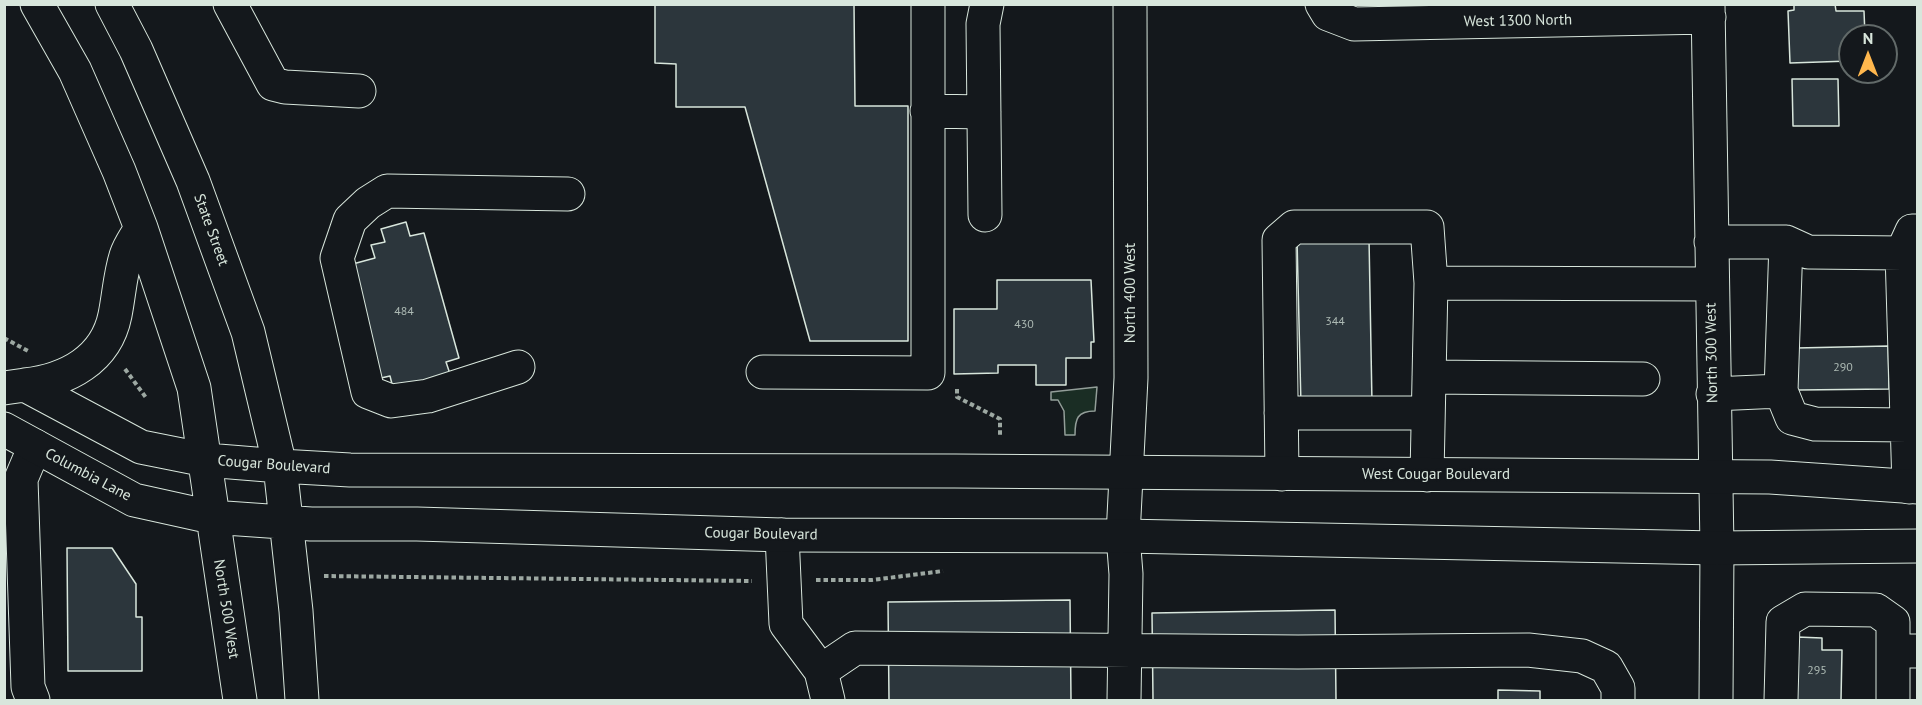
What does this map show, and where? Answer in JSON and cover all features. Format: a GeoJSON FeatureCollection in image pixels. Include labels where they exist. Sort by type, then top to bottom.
{"type":"FeatureCollection","features":[{"type":"Feature","properties":{"kind":"main road"},"geometry":{"type":"LineString","coordinates":[[15,387],[141,447],[206,460],[194,388],[141,228],[75,71],[37,4]]}},
{"type":"Feature","properties":{"kind":"main road","name":"State Street"},"geometry":{"type":"LineString","coordinates":[[112,4],[136,50],[194,181],[249,332],[279,466],[284,522]]}},
{"type":"Feature","properties":{"kind":"main road"},"geometry":{"type":"LineString","coordinates":[[230,4],[273,84],[285,87],[359,91]]}},
{"type":"Feature","properties":{"kind":"main road"},"geometry":{"type":"LineString","coordinates":[[764,372],[928,373],[928,4]]}},
{"type":"Feature","properties":{"kind":"main road"},"geometry":{"type":"LineString","coordinates":[[985,215],[984,24],[987,4]]}},
{"type":"Feature","properties":{"kind":"main road","name":"North 400 West"},"geometry":{"type":"LineString","coordinates":[[1124,700],[1126,574],[1123,536],[1131,378],[1130,4]]}},
{"type":"Feature","properties":{"kind":"main road","name":"West 1300 North"},"geometry":{"type":"LineString","coordinates":[[1325,9],[1354,24],[1708,11]]}},
{"type":"Feature","properties":{"kind":"main road","name":"North 300 West"},"geometry":{"type":"LineString","coordinates":[[1708,11],[1717,548],[1716,700]]}},
{"type":"Feature","properties":{"kind":"main road"},"geometry":{"type":"LineString","coordinates":[[927,111],[984,112]]}},
{"type":"Feature","properties":{"kind":"main road"},"geometry":{"type":"LineString","coordinates":[[518,368],[428,396],[391,402],[368,392],[340,278],[337,258],[342,237],[350,220],[368,203],[387,192],[568,194]]}},
{"type":"Feature","properties":{"kind":"main road"},"geometry":{"type":"LineString","coordinates":[[1282,474],[1279,240],[1294,227],[1427,227],[1431,283],[1427,475]]}},
{"type":"Feature","properties":{"kind":"main road"},"geometry":{"type":"LineString","coordinates":[[15,387],[51,382],[70,374],[106,342],[115,315],[126,254],[141,228]]}},
{"type":"Feature","properties":{"kind":"main road"},"geometry":{"type":"LineString","coordinates":[[1711,242],[1786,242],[1808,252],[1910,242],[1907,425],[1913,487]]}},
{"type":"Feature","properties":{"kind":"main road"},"geometry":{"type":"LineString","coordinates":[[1786,242],[1781,391],[1792,418],[1815,424],[1907,425]]}},
{"type":"Feature","properties":{"kind":"main road"},"geometry":{"type":"LineString","coordinates":[[1431,283],[1711,284]]}},
{"type":"Feature","properties":{"kind":"main road"},"geometry":{"type":"LineString","coordinates":[[1429,377],[1643,379]]}},
{"type":"Feature","properties":{"kind":"main road"},"geometry":{"type":"LineString","coordinates":[[1713,394],[1781,391]]}},
{"type":"Feature","properties":{"kind":"main road"},"geometry":{"type":"LineString","coordinates":[[1281,413],[1428,413]]}},
{"type":"Feature","properties":{"kind":"main road","name":"Columbia Lane"},"geometry":{"type":"LineString","coordinates":[[4,429],[134,500],[211,517]]}},
{"type":"Feature","properties":{"kind":"main road"},"geometry":{"type":"LineString","coordinates":[[33,700],[28,687],[21,479],[35,446]]}},
{"type":"Feature","properties":{"kind":"main road","name":"Cougar Boulevard"},"geometry":{"type":"LineString","coordinates":[[206,460],[350,470],[955,471]]}},
{"type":"Feature","properties":{"kind":"main road","name":"North 500 West"},"geometry":{"type":"LineString","coordinates":[[206,460],[211,517],[240,700]]}},
{"type":"Feature","properties":{"kind":"main road","name":"West Cougar Boulevard"},"geometry":{"type":"LineString","coordinates":[[955,471],[1770,477],[1913,487]]}},
{"type":"Feature","properties":{"kind":"main road","name":"Cougar Boulevard"},"geometry":{"type":"LineString","coordinates":[[211,517],[284,522],[782,535],[1123,536],[1717,548]]}},
{"type":"Feature","properties":{"kind":"main road"},"geometry":{"type":"LineString","coordinates":[[284,522],[296,611],[302,700]]}},
{"type":"Feature","properties":{"kind":"main road"},"geometry":{"type":"LineString","coordinates":[[782,535],[786,624],[824,686],[855,648],[1528,650],[1582,656],[1606,667],[1618,688],[1618,700]]}},
{"type":"Feature","properties":{"kind":"main road"},"geometry":{"type":"LineString","coordinates":[[1717,548],[1917,546]]}},
{"type":"Feature","properties":{"kind":"main road"},"geometry":{"type":"LineString","coordinates":[[1781,700],[1783,622],[1805,609],[1876,610],[1893,622],[1905,651],[1893,700]]}},
{"type":"Feature","properties":{"kind":"path"},"geometry":{"type":"LineString","coordinates":[[123,366],[147,399]]}},
{"type":"Feature","properties":{"kind":"path"},"geometry":{"type":"LineString","coordinates":[[957,386],[957,397],[1000,419],[1000,437]]}},
{"type":"Feature","properties":{"kind":"green space"},"geometry":{"type":"Polygon","coordinates":[[[1097,387],[1095,411],[1081,414],[1077,420],[1075,435],[1065,435],[1064,411],[1058,400],[1051,400],[1051,392],[1097,387]]]}},
{"type":"Feature","properties":{"kind":"building"},"geometry":{"type":"Polygon","coordinates":[[[655,4],[854,4],[855,106],[908,106],[908,341],[810,341],[745,107],[676,107],[676,64],[655,63],[655,4]]]}},
{"type":"Feature","properties":{"kind":"building"},"geometry":{"type":"Polygon","coordinates":[[[1794,4],[1835,4],[1836,11],[1864,11],[1865,24],[1838,24],[1838,61],[1790,63],[1788,11],[1794,10],[1794,4]]]}},
{"type":"Feature","properties":{"kind":"building"},"geometry":{"type":"Polygon","coordinates":[[[1792,79],[1838,79],[1839,126],[1793,126],[1792,79]]]}},
{"type":"Feature","properties":{"kind":"building"},"geometry":{"type":"Polygon","coordinates":[[[406,222],[410,236],[424,233],[459,358],[446,362],[452,380],[395,396],[390,376],[381,378],[349,265],[375,258],[371,245],[385,242],[381,229],[406,222]]]}},
{"type":"Feature","properties":{"kind":"building"},"geometry":{"type":"Polygon","coordinates":[[[1369,238],[1372,404],[1301,406],[1297,240],[1369,238]]]}},
{"type":"Feature","properties":{"kind":"building"},"geometry":{"type":"Polygon","coordinates":[[[997,280],[1091,280],[1094,342],[1091,342],[1091,358],[1066,358],[1066,385],[1036,385],[1036,365],[998,365],[998,373],[954,374],[954,309],[997,309],[997,280]]]}},
{"type":"Feature","properties":{"kind":"building"},"geometry":{"type":"Polygon","coordinates":[[[1888,346],[1889,389],[1797,390],[1796,348],[1888,346]]]}},
{"type":"Feature","properties":{"kind":"building"},"geometry":{"type":"Polygon","coordinates":[[[67,548],[112,548],[136,584],[136,617],[142,617],[142,671],[68,671],[67,548]]]}},
{"type":"Feature","properties":{"kind":"building"},"geometry":{"type":"Polygon","coordinates":[[[1070,600],[1071,700],[889,700],[888,602],[1070,600]]]}},
{"type":"Feature","properties":{"kind":"building"},"geometry":{"type":"Polygon","coordinates":[[[1335,610],[1336,700],[1153,700],[1152,613],[1335,610]]]}},
{"type":"Feature","properties":{"kind":"building"},"geometry":{"type":"Polygon","coordinates":[[[1797,637],[1822,638],[1822,650],[1842,650],[1841,700],[1794,700],[1797,637]]]}},
{"type":"Feature","properties":{"kind":"building"},"geometry":{"type":"Polygon","coordinates":[[[1498,690],[1540,691],[1540,700],[1498,700],[1498,690]]]}}]}
